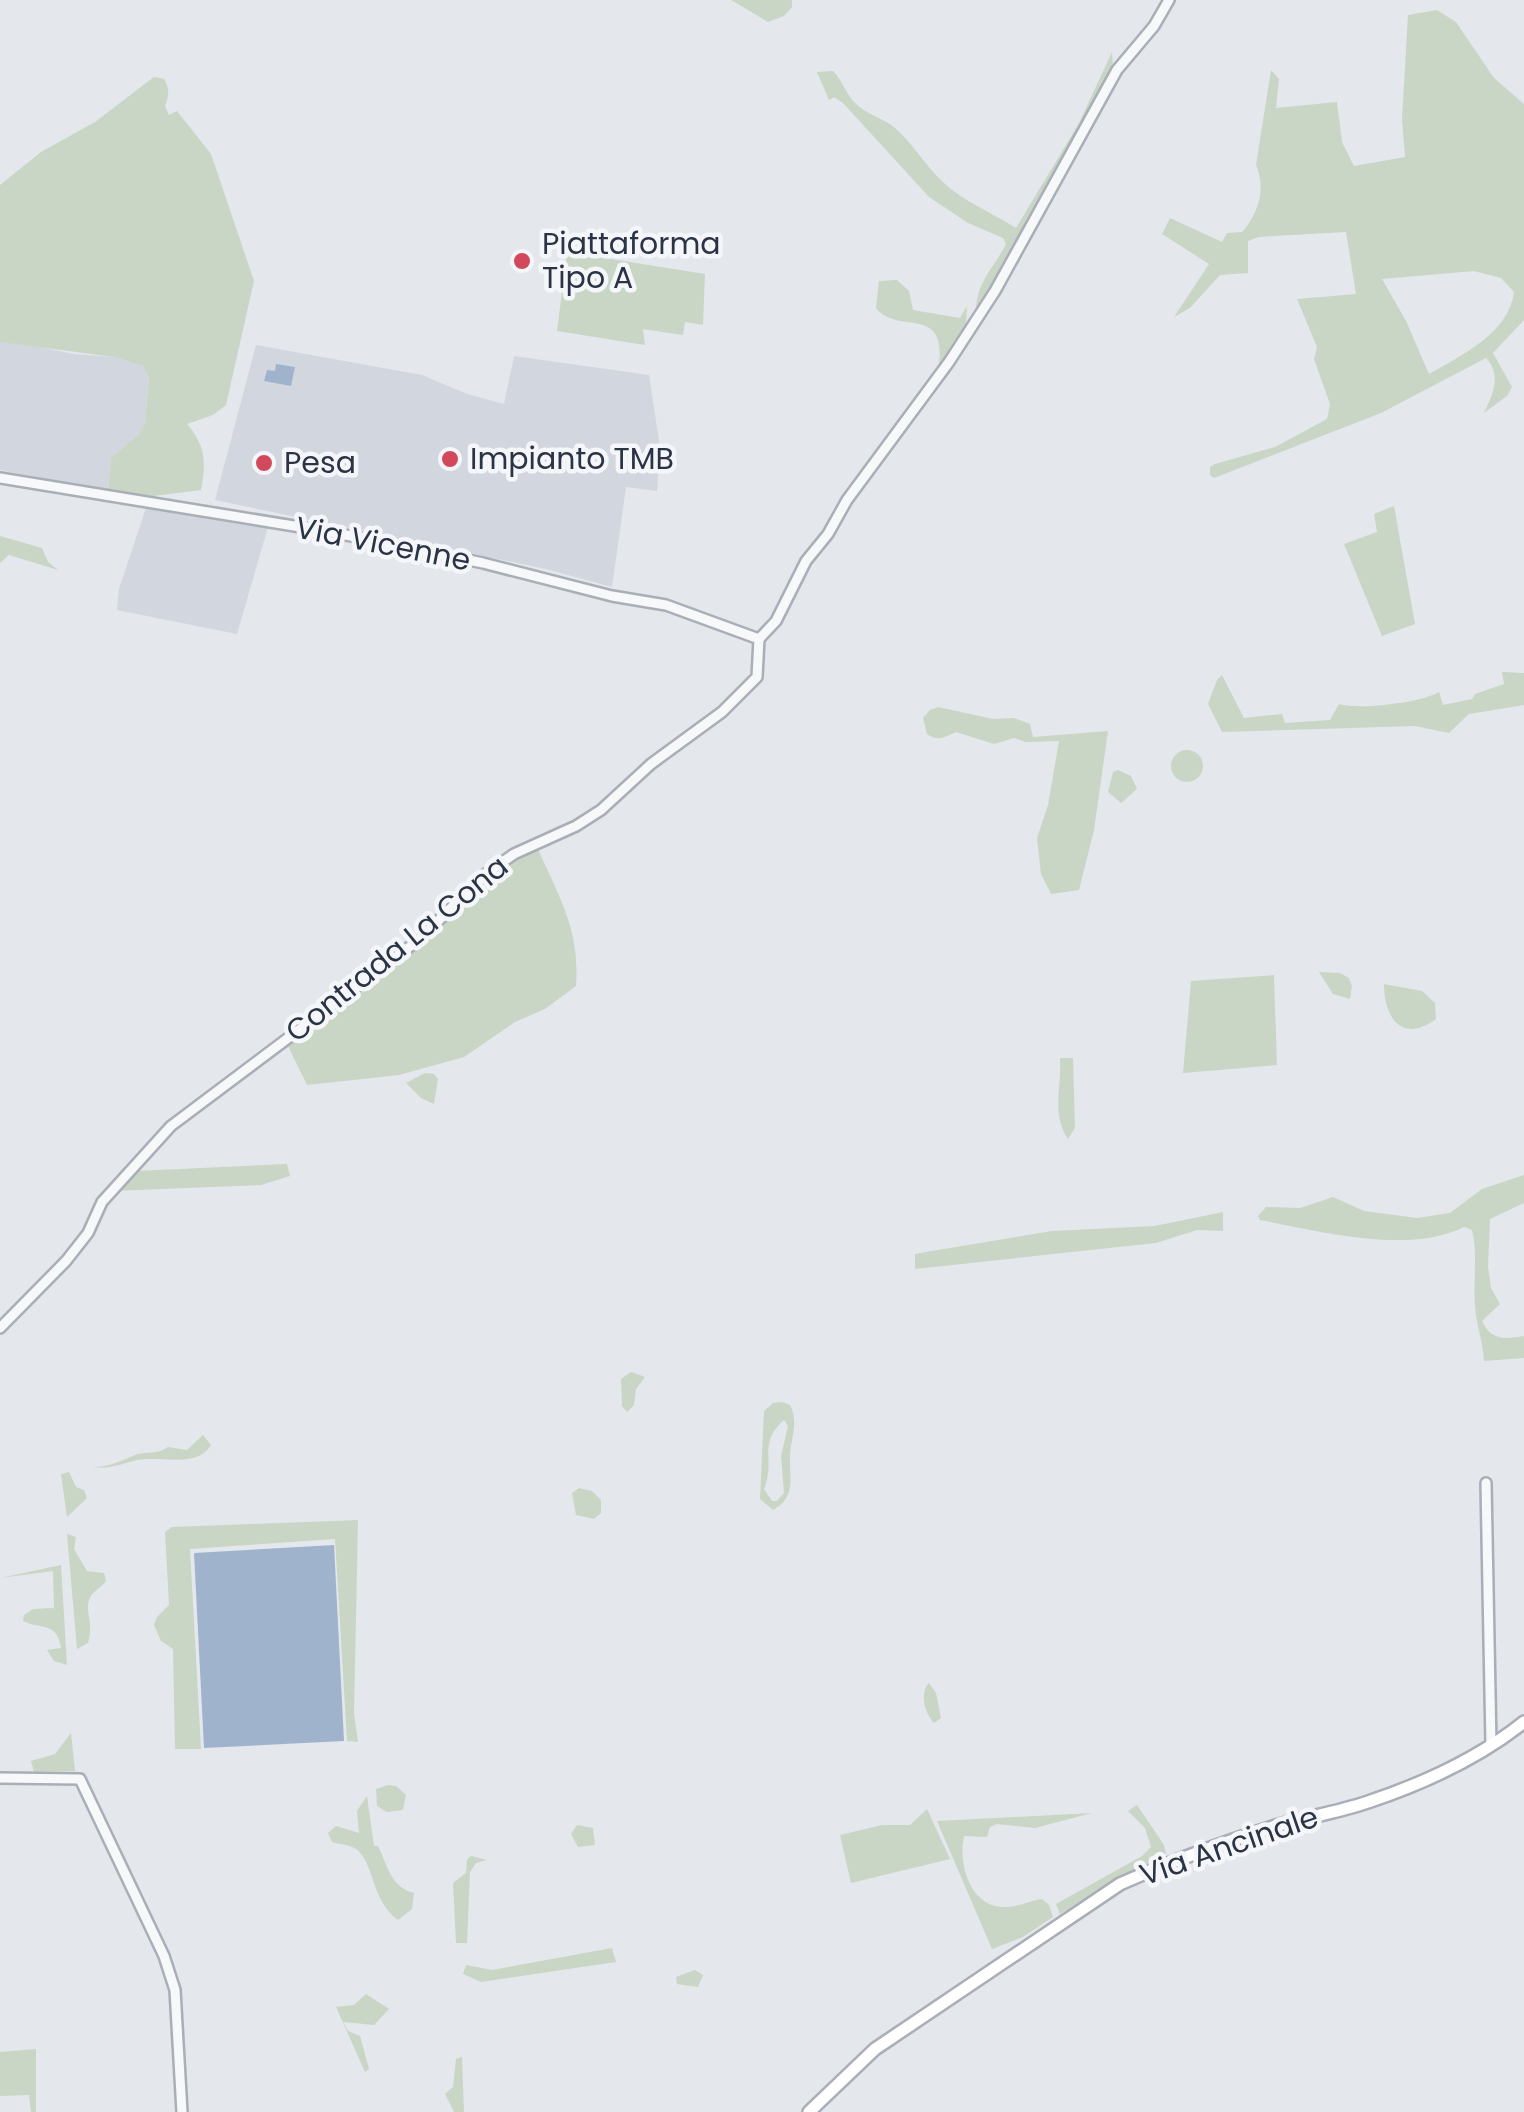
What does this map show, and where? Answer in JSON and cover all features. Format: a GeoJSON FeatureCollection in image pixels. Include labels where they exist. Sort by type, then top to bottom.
{"type":"FeatureCollection","features":[{"type":"Feature","properties":{"kind":"main road","name":"Via Ancinale"},"geometry":{"type":"LineString","coordinates":[[809,2112],[875,2049],[1120,1884],[1163,1865],[1278,1826],[1368,1802],[1444,1771],[1524,1722]]}},
{"type":"Feature","properties":{"kind":"street"},"geometry":{"type":"LineString","coordinates":[[759,639],[776,621],[806,561],[828,534],[847,500],[949,362],[995,291],[1117,70],[1154,26],[1169,0]]}},
{"type":"Feature","properties":{"kind":"street","name":"Via Vicenne"},"geometry":{"type":"LineString","coordinates":[[0,478],[330,532],[483,563],[612,596],[666,605],[759,639]]}},
{"type":"Feature","properties":{"kind":"street","name":"Contrada La Cona"},"geometry":{"type":"LineString","coordinates":[[0,1328],[66,1261],[88,1233],[102,1202],[171,1126],[420,939],[483,876],[514,854],[601,810],[651,764],[722,712],[757,677],[759,639]]}},
{"type":"Feature","properties":{"kind":"street"},"geometry":{"type":"LineString","coordinates":[[1486,1482],[1491,1745]]}},
{"type":"Feature","properties":{"kind":"street"},"geometry":{"type":"LineString","coordinates":[[0,1778],[80,1779],[164,1956],[175,1990],[182,2112]]}},
{"type":"Feature","properties":{"kind":"shaded area"},"geometry":{"type":"Polygon","coordinates":[[[0,339],[74,354],[114,357],[143,366],[149,376],[145,423],[138,435],[111,458],[108,491],[0,470],[0,339]]]}},
{"type":"Feature","properties":{"kind":"shaded area"},"geometry":{"type":"Polygon","coordinates":[[[256,345],[422,375],[504,404],[514,356],[649,375],[660,447],[657,491],[626,487],[612,587],[546,569],[215,500],[256,345]]]}},
{"type":"Feature","properties":{"kind":"shaded area"},"geometry":{"type":"Polygon","coordinates":[[[146,508],[268,527],[237,634],[117,610],[119,589],[146,508]]]}},
{"type":"Feature","properties":{"kind":"green space"},"geometry":{"type":"Polygon","coordinates":[[[731,0],[792,0],[792,7],[784,16],[768,22],[731,0]]]}},
{"type":"Feature","properties":{"kind":"green space"},"geometry":{"type":"Polygon","coordinates":[[[1437,10],[1456,22],[1494,78],[1524,104],[1524,320],[1493,353],[1512,387],[1507,396],[1484,413],[1495,378],[1486,358],[1381,413],[1214,478],[1210,467],[1215,464],[1275,447],[1327,419],[1330,404],[1314,359],[1317,347],[1297,299],[1356,294],[1346,232],[1248,241],[1248,273],[1220,275],[1190,308],[1174,317],[1209,264],[1162,234],[1170,218],[1222,242],[1227,233],[1242,232],[1248,225],[1257,209],[1260,191],[1256,165],[1271,70],[1279,79],[1276,108],[1337,102],[1342,142],[1354,166],[1405,157],[1402,119],[1408,15],[1437,10]],[[1474,271],[1382,279],[1429,374],[1482,341],[1503,319],[1514,292],[1501,278],[1474,271]]]}},
{"type":"Feature","properties":{"kind":"green space"},"geometry":{"type":"Polygon","coordinates":[[[1112,52],[1113,67],[1104,87],[976,313],[982,285],[1006,244],[1003,238],[968,223],[929,197],[843,103],[834,97],[829,100],[817,72],[833,71],[855,103],[895,128],[950,188],[1016,228],[1079,123],[1112,52]]]}},
{"type":"Feature","properties":{"kind":"green space"},"geometry":{"type":"Polygon","coordinates":[[[154,77],[166,83],[165,106],[169,115],[177,111],[211,154],[254,281],[226,405],[213,415],[187,424],[203,455],[201,490],[153,496],[108,491],[111,458],[138,435],[145,423],[149,377],[143,366],[114,357],[0,342],[0,185],[41,152],[95,122],[154,77]]]}},
{"type":"Feature","properties":{"kind":"green space"},"geometry":{"type":"Polygon","coordinates":[[[567,252],[705,274],[703,325],[685,322],[683,335],[643,329],[645,345],[557,331],[567,252]]]}},
{"type":"Feature","properties":{"kind":"green space"},"geometry":{"type":"Polygon","coordinates":[[[897,280],[909,291],[913,310],[960,318],[967,306],[966,326],[939,366],[936,334],[928,327],[885,316],[876,308],[879,281],[897,280]]]}},
{"type":"Feature","properties":{"kind":"green space"},"geometry":{"type":"Polygon","coordinates":[[[1394,506],[1415,624],[1382,636],[1344,544],[1377,532],[1374,514],[1394,506]]]}},
{"type":"Feature","properties":{"kind":"green space"},"geometry":{"type":"Polygon","coordinates":[[[0,536],[42,548],[48,562],[58,570],[9,555],[0,563],[0,536]]]}},
{"type":"Feature","properties":{"kind":"green space"},"geometry":{"type":"Polygon","coordinates":[[[1502,672],[1524,673],[1524,705],[1469,714],[1449,733],[1415,726],[1222,732],[1208,704],[1222,675],[1244,718],[1282,714],[1285,723],[1330,720],[1339,704],[1390,704],[1439,692],[1443,705],[1472,699],[1475,694],[1504,684],[1502,672]]]}},
{"type":"Feature","properties":{"kind":"green space"},"geometry":{"type":"Polygon","coordinates":[[[938,707],[993,719],[1014,718],[1030,724],[1033,737],[1108,731],[1094,830],[1079,890],[1051,894],[1041,874],[1037,838],[1048,805],[1059,741],[1026,742],[1014,738],[994,744],[956,732],[935,738],[927,734],[923,718],[938,707]]]}},
{"type":"Feature","properties":{"kind":"green space"},"geometry":{"type":"Polygon","coordinates":[[[1187,750],[1198,755],[1203,766],[1198,777],[1187,782],[1176,777],[1171,766],[1176,755],[1187,750]]]}},
{"type":"Feature","properties":{"kind":"green space"},"geometry":{"type":"Polygon","coordinates":[[[1118,770],[1131,776],[1137,789],[1121,803],[1108,792],[1113,772],[1118,770]]]}},
{"type":"Feature","properties":{"kind":"green space"},"geometry":{"type":"Polygon","coordinates":[[[538,849],[572,931],[576,986],[464,1057],[399,1075],[307,1085],[287,1044],[420,944],[489,876],[538,849]]]}},
{"type":"Feature","properties":{"kind":"green space"},"geometry":{"type":"Polygon","coordinates":[[[1319,972],[1340,973],[1349,978],[1350,999],[1333,994],[1319,972]]]}},
{"type":"Feature","properties":{"kind":"green space"},"geometry":{"type":"Polygon","coordinates":[[[1274,975],[1277,1065],[1183,1073],[1191,981],[1274,975]]]}},
{"type":"Feature","properties":{"kind":"green space"},"geometry":{"type":"Polygon","coordinates":[[[1384,984],[1422,991],[1435,1003],[1436,1019],[1414,1029],[1397,1024],[1387,1007],[1384,984]]]}},
{"type":"Feature","properties":{"kind":"green space"},"geometry":{"type":"Polygon","coordinates":[[[1060,1058],[1073,1058],[1075,1128],[1068,1139],[1059,1110],[1060,1058]]]}},
{"type":"Feature","properties":{"kind":"green space"},"geometry":{"type":"Polygon","coordinates":[[[425,1073],[438,1079],[434,1104],[406,1083],[425,1073]]]}},
{"type":"Feature","properties":{"kind":"green space"},"geometry":{"type":"Polygon","coordinates":[[[287,1164],[290,1176],[261,1185],[112,1191],[135,1171],[287,1164]]]}},
{"type":"Feature","properties":{"kind":"green space"},"geometry":{"type":"Polygon","coordinates":[[[1524,1175],[1524,1203],[1490,1219],[1488,1267],[1491,1288],[1500,1304],[1482,1321],[1499,1337],[1524,1336],[1524,1358],[1484,1361],[1476,1312],[1472,1230],[1464,1227],[1442,1235],[1390,1240],[1309,1230],[1260,1220],[1258,1216],[1266,1207],[1300,1208],[1333,1197],[1364,1211],[1417,1218],[1450,1213],[1482,1189],[1524,1175]]]}},
{"type":"Feature","properties":{"kind":"green space"},"geometry":{"type":"Polygon","coordinates":[[[1223,1212],[1223,1231],[1197,1230],[1156,1243],[915,1269],[915,1254],[1052,1231],[1155,1226],[1223,1212]]]}},
{"type":"Feature","properties":{"kind":"green space"},"geometry":{"type":"Polygon","coordinates":[[[631,1372],[645,1377],[636,1389],[634,1405],[627,1412],[622,1406],[621,1379],[631,1372]]]}},
{"type":"Feature","properties":{"kind":"green space"},"geometry":{"type":"Polygon","coordinates":[[[773,1403],[790,1405],[794,1426],[790,1488],[785,1500],[773,1510],[760,1499],[764,1411],[773,1403]],[[784,1420],[769,1445],[764,1489],[772,1501],[784,1493],[781,1456],[788,1426],[784,1420]]]}},
{"type":"Feature","properties":{"kind":"green space"},"geometry":{"type":"Polygon","coordinates":[[[203,1435],[211,1445],[196,1457],[143,1459],[93,1467],[168,1447],[187,1450],[203,1435]]]}},
{"type":"Feature","properties":{"kind":"green space"},"geometry":{"type":"Polygon","coordinates":[[[69,1472],[87,1498],[67,1517],[61,1474],[69,1472]]]}},
{"type":"Feature","properties":{"kind":"green space"},"geometry":{"type":"Polygon","coordinates":[[[579,1488],[592,1491],[601,1500],[601,1513],[594,1519],[576,1515],[572,1493],[579,1488]]]}},
{"type":"Feature","properties":{"kind":"green space"},"geometry":{"type":"Polygon","coordinates":[[[358,1520],[354,1713],[358,1742],[347,1741],[335,1539],[190,1549],[201,1749],[175,1749],[173,1649],[161,1641],[154,1625],[169,1605],[165,1532],[172,1527],[358,1520]]]}},
{"type":"Feature","properties":{"kind":"green space"},"geometry":{"type":"Polygon","coordinates":[[[67,1534],[76,1537],[74,1549],[87,1571],[104,1573],[106,1581],[90,1597],[88,1643],[77,1649],[67,1534]]]}},
{"type":"Feature","properties":{"kind":"green space"},"geometry":{"type":"Polygon","coordinates":[[[61,1565],[67,1665],[54,1661],[47,1650],[61,1648],[52,1630],[23,1621],[24,1615],[33,1609],[54,1608],[53,1571],[0,1578],[61,1565]]]}},
{"type":"Feature","properties":{"kind":"green space"},"geometry":{"type":"Polygon","coordinates":[[[929,1683],[936,1693],[941,1718],[934,1723],[924,1703],[929,1683]]]}},
{"type":"Feature","properties":{"kind":"green space"},"geometry":{"type":"Polygon","coordinates":[[[71,1733],[75,1771],[34,1772],[31,1761],[55,1754],[71,1733]]]}},
{"type":"Feature","properties":{"kind":"green space"},"geometry":{"type":"Polygon","coordinates":[[[396,1786],[406,1795],[403,1810],[387,1812],[377,1806],[376,1789],[396,1786]]]}},
{"type":"Feature","properties":{"kind":"green space"},"geometry":{"type":"Polygon","coordinates":[[[367,1796],[374,1846],[378,1846],[395,1881],[414,1893],[412,1909],[398,1920],[382,1902],[362,1855],[354,1848],[332,1842],[328,1833],[336,1826],[359,1833],[357,1811],[367,1796]]]}},
{"type":"Feature","properties":{"kind":"green space"},"geometry":{"type":"Polygon","coordinates":[[[1137,1805],[1166,1854],[1119,1877],[1060,1914],[1056,1904],[1142,1856],[1151,1847],[1145,1828],[1128,1811],[1137,1805]]]}},
{"type":"Feature","properties":{"kind":"green space"},"geometry":{"type":"Polygon","coordinates":[[[927,1809],[950,1859],[851,1883],[840,1835],[882,1825],[910,1825],[927,1809]]]}},
{"type":"Feature","properties":{"kind":"green space"},"geometry":{"type":"Polygon","coordinates":[[[1092,1813],[1035,1828],[997,1824],[990,1827],[987,1837],[964,1836],[965,1869],[981,1899],[1007,1907],[1042,1899],[1053,1917],[1023,1937],[992,1949],[937,1821],[1092,1813]]]}},
{"type":"Feature","properties":{"kind":"green space"},"geometry":{"type":"Polygon","coordinates":[[[577,1825],[593,1828],[595,1845],[578,1847],[571,1834],[577,1825]]]}},
{"type":"Feature","properties":{"kind":"green space"},"geometry":{"type":"Polygon","coordinates":[[[471,1856],[487,1860],[476,1863],[470,1872],[467,1943],[456,1943],[453,1883],[466,1873],[471,1856]]]}},
{"type":"Feature","properties":{"kind":"green space"},"geometry":{"type":"Polygon","coordinates":[[[612,1948],[616,1962],[481,1982],[463,1974],[466,1965],[492,1970],[612,1948]]]}},
{"type":"Feature","properties":{"kind":"green space"},"geometry":{"type":"Polygon","coordinates":[[[695,1970],[703,1975],[698,1987],[677,1984],[676,1977],[695,1970]]]}},
{"type":"Feature","properties":{"kind":"green space"},"geometry":{"type":"Polygon","coordinates":[[[366,1994],[389,2009],[374,2025],[343,2022],[348,2031],[360,2036],[369,2069],[365,2072],[336,2007],[354,2005],[366,1994]]]}},
{"type":"Feature","properties":{"kind":"green space"},"geometry":{"type":"Polygon","coordinates":[[[36,2049],[36,2112],[31,2112],[29,2095],[0,2096],[0,2052],[36,2049]]]}},
{"type":"Feature","properties":{"kind":"green space"},"geometry":{"type":"Polygon","coordinates":[[[462,2057],[464,2112],[454,2112],[445,2094],[453,2087],[456,2059],[462,2057]]]}},
{"type":"Feature","properties":{"kind":"water"},"geometry":{"type":"Polygon","coordinates":[[[276,364],[295,367],[291,386],[264,381],[267,370],[275,371],[276,364]]]}},
{"type":"Feature","properties":{"kind":"water"},"geometry":{"type":"Polygon","coordinates":[[[334,1545],[344,1741],[204,1748],[194,1553],[334,1545]]]}},
{"type":"Feature","properties":{"kind":"place","name":"Piattaforma Tipo A"},"geometry":{"type":"Point","coordinates":[522,261]}},
{"type":"Feature","properties":{"kind":"place","name":"Impianto TMB"},"geometry":{"type":"Point","coordinates":[450,459]}},
{"type":"Feature","properties":{"kind":"place","name":"Pesa"},"geometry":{"type":"Point","coordinates":[264,463]}}]}
